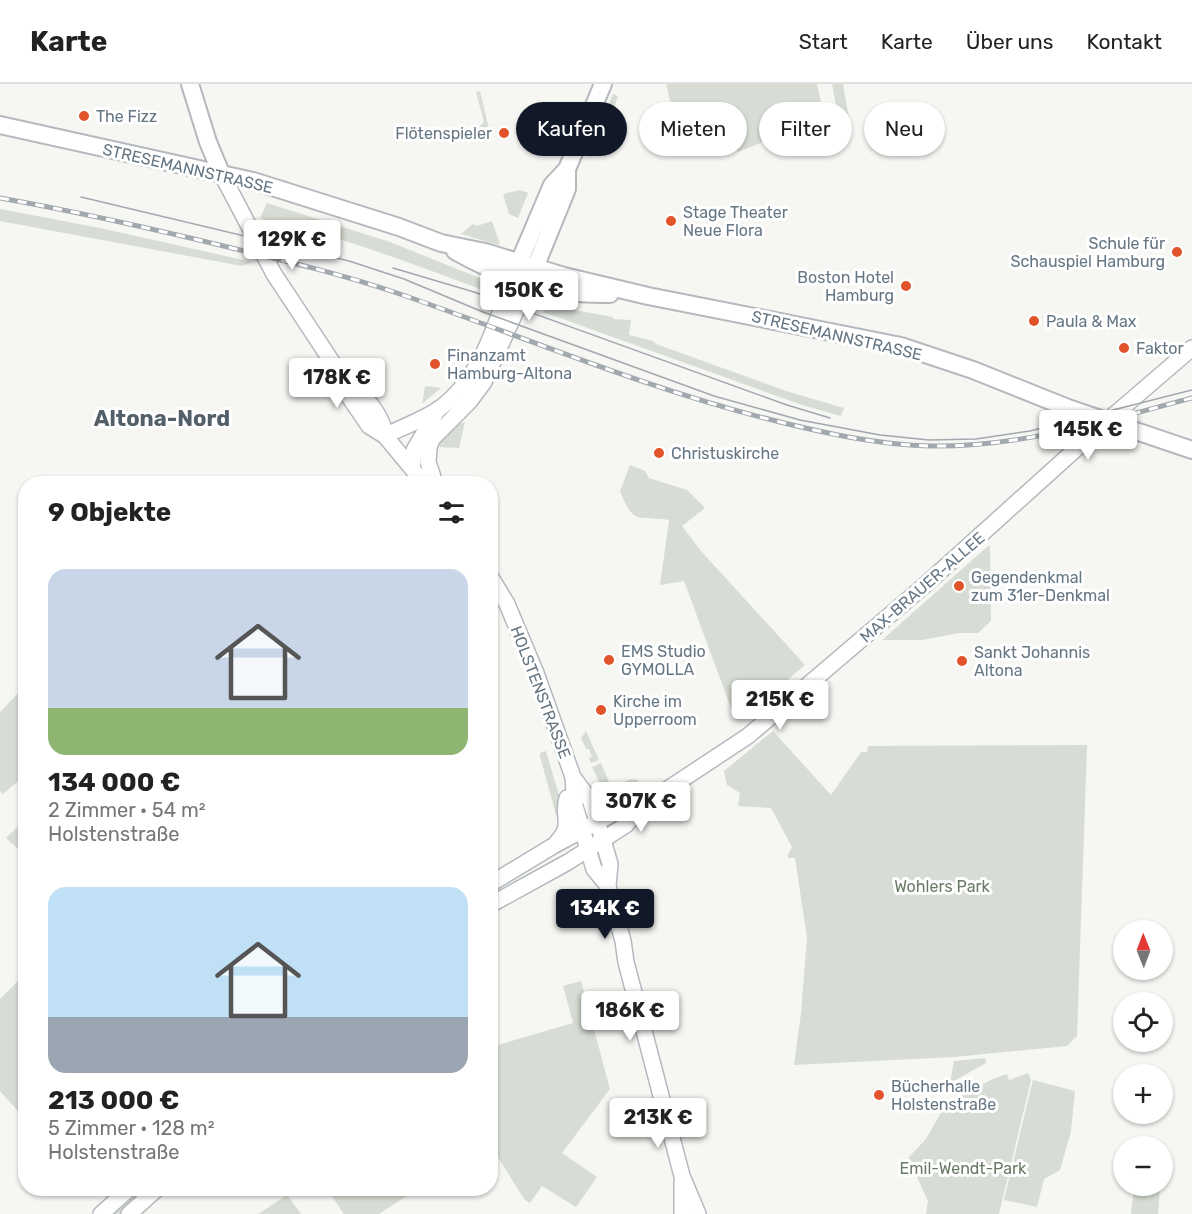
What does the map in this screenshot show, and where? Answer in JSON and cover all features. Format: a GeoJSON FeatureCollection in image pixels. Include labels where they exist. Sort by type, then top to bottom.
{"type":"FeatureCollection","features":[{"type":"Feature","properties":{"kind":"main road"},"geometry":{"type":"LineString","coordinates":[[190,84],[221,173],[274,274],[340,374],[355,386],[383,423],[385,436],[418,476]]}},
{"type":"Feature","properties":{"kind":"main road"},"geometry":{"type":"LineString","coordinates":[[433,476],[428,462],[432,439],[484,382],[504,341],[552,185],[567,169],[603,84]]}},
{"type":"Feature","properties":{"kind":"main road","name":"STRESEMANNSTRASSE"},"geometry":{"type":"LineString","coordinates":[[0,125],[221,173],[365,216],[441,243],[485,252],[524,272],[900,346],[973,370],[1107,421],[1192,450]]}},
{"type":"Feature","properties":{"kind":"main road"},"geometry":{"type":"LineString","coordinates":[[412,468],[414,450],[438,409],[468,380],[524,272]]}},
{"type":"Feature","properties":{"kind":"main road","name":"MAX-BRAUER-ALLEE"},"geometry":{"type":"LineString","coordinates":[[498,900],[627,825],[639,808],[748,736],[925,585],[1107,421],[1192,348]]}},
{"type":"Feature","properties":{"kind":"main road"},"geometry":{"type":"LineString","coordinates":[[385,436],[438,409]]}},
{"type":"Feature","properties":{"kind":"main road","name":"HOLSTENSTRASSE"},"geometry":{"type":"LineString","coordinates":[[498,589],[528,652],[558,731],[573,777],[575,806],[594,869],[608,886]]}},
{"type":"Feature","properties":{"kind":"main road"},"geometry":{"type":"LineString","coordinates":[[553,846],[565,831],[568,820],[565,805],[573,777]]}},
{"type":"Feature","properties":{"kind":"main road","name":"HOLSTENSTRASSE"},"geometry":{"type":"LineString","coordinates":[[573,777],[590,800],[610,864],[608,886],[623,941],[626,962],[682,1176],[698,1214]]}},
{"type":"Feature","properties":{"kind":"main road","name":"MAX-BRAUER-ALLEE"},"geometry":{"type":"LineString","coordinates":[[498,879],[618,811],[639,808]]}},
{"type":"Feature","properties":{"kind":"main road"},"geometry":{"type":"LineString","coordinates":[[498,900],[534,858]]}},
{"type":"Feature","properties":{"kind":"main road","name":"HOLSTENSTRASSE"},"geometry":{"type":"LineString","coordinates":[[682,1176],[682,1214]]}},
{"type":"Feature","properties":{"kind":"main road"},"geometry":{"type":"LineString","coordinates":[[101,1214],[121,1196]]}},
{"type":"Feature","properties":{"kind":"main road"},"geometry":{"type":"LineString","coordinates":[[129,1214],[149,1196]]}},
{"type":"Feature","properties":{"kind":"green space"},"geometry":{"type":"Polygon","coordinates":[[[666,84],[817,84],[821,102],[759,102],[759,143],[747,148],[747,102],[670,102],[666,84]]]}},
{"type":"Feature","properties":{"kind":"green space"},"geometry":{"type":"Polygon","coordinates":[[[832,84],[843,84],[846,102],[835,102],[832,84]]]}},
{"type":"Feature","properties":{"kind":"green space"},"geometry":{"type":"Polygon","coordinates":[[[480,91],[489,129],[480,131],[479,127],[484,122],[476,92],[480,91]]]}},
{"type":"Feature","properties":{"kind":"green space"},"geometry":{"type":"Polygon","coordinates":[[[613,94],[618,96],[616,102],[610,102],[613,94]]]}},
{"type":"Feature","properties":{"kind":"green space"},"geometry":{"type":"Polygon","coordinates":[[[520,190],[528,193],[518,218],[509,214],[503,194],[520,190]]]}},
{"type":"Feature","properties":{"kind":"green space"},"geometry":{"type":"Polygon","coordinates":[[[267,203],[390,242],[482,279],[487,287],[486,291],[363,247],[260,218],[267,203]]]}},
{"type":"Feature","properties":{"kind":"green space"},"geometry":{"type":"Polygon","coordinates":[[[0,209],[100,228],[252,262],[242,266],[0,221],[0,209]]]}},
{"type":"Feature","properties":{"kind":"green space"},"geometry":{"type":"Polygon","coordinates":[[[492,221],[500,244],[498,245],[461,234],[473,224],[477,226],[492,221]]]}},
{"type":"Feature","properties":{"kind":"green space"},"geometry":{"type":"Polygon","coordinates":[[[552,306],[613,317],[613,319],[631,320],[629,335],[653,341],[786,391],[844,408],[841,416],[802,405],[543,312],[546,307],[552,306]]]}},
{"type":"Feature","properties":{"kind":"green space"},"geometry":{"type":"Polygon","coordinates":[[[425,386],[441,388],[422,404],[425,386]]]}},
{"type":"Feature","properties":{"kind":"green space"},"geometry":{"type":"Polygon","coordinates":[[[465,422],[459,448],[439,447],[449,431],[465,422]]]}},
{"type":"Feature","properties":{"kind":"green space"},"geometry":{"type":"Polygon","coordinates":[[[630,465],[645,471],[649,478],[687,490],[705,508],[682,526],[701,551],[805,665],[743,718],[734,716],[684,581],[660,585],[669,520],[637,517],[629,510],[620,491],[630,465]]]}},
{"type":"Feature","properties":{"kind":"green space"},"geometry":{"type":"Polygon","coordinates":[[[990,546],[991,621],[978,633],[959,633],[922,640],[882,640],[990,546]]]}},
{"type":"Feature","properties":{"kind":"green space"},"geometry":{"type":"Polygon","coordinates":[[[794,682],[797,684],[755,720],[754,716],[794,682]]]}},
{"type":"Feature","properties":{"kind":"green space"},"geometry":{"type":"Polygon","coordinates":[[[18,693],[18,781],[3,794],[0,791],[0,712],[18,693]]]}},
{"type":"Feature","properties":{"kind":"green space"},"geometry":{"type":"Polygon","coordinates":[[[586,731],[599,760],[591,763],[589,758],[592,757],[589,749],[586,749],[581,738],[586,731]]]}},
{"type":"Feature","properties":{"kind":"green space","name":"Wohlers Park"},"geometry":{"type":"Polygon","coordinates":[[[773,731],[831,795],[861,752],[867,752],[868,746],[1087,745],[1077,1036],[1067,1046],[954,1057],[794,1065],[807,938],[795,858],[788,858],[792,847],[771,808],[738,806],[740,793],[727,785],[724,771],[773,731]]]}},
{"type":"Feature","properties":{"kind":"green space"},"geometry":{"type":"Polygon","coordinates":[[[546,751],[564,812],[556,815],[540,756],[540,753],[546,751]]]}},
{"type":"Feature","properties":{"kind":"green space"},"geometry":{"type":"Polygon","coordinates":[[[601,763],[610,784],[605,794],[592,767],[601,763]]]}},
{"type":"Feature","properties":{"kind":"green space"},"geometry":{"type":"Polygon","coordinates":[[[631,779],[638,780],[639,783],[620,793],[616,792],[614,787],[631,779]]]}},
{"type":"Feature","properties":{"kind":"green space"},"geometry":{"type":"Polygon","coordinates":[[[18,827],[18,849],[6,838],[18,827]]]}},
{"type":"Feature","properties":{"kind":"green space"},"geometry":{"type":"Polygon","coordinates":[[[18,981],[18,1111],[0,1091],[0,999],[18,981]]]}},
{"type":"Feature","properties":{"kind":"green space"},"geometry":{"type":"Polygon","coordinates":[[[581,981],[610,1089],[562,1153],[597,1177],[576,1207],[542,1186],[530,1203],[524,1199],[498,1157],[498,1045],[573,1023],[563,986],[581,981]]]}},
{"type":"Feature","properties":{"kind":"green space"},"geometry":{"type":"Polygon","coordinates":[[[985,1058],[986,1063],[950,1083],[954,1061],[985,1058]]]}},
{"type":"Feature","properties":{"kind":"green space","name":"Emil-Wendt-Park"},"geometry":{"type":"Polygon","coordinates":[[[1028,1073],[1031,1080],[999,1214],[926,1214],[928,1201],[908,1158],[926,1139],[943,1109],[962,1095],[993,1079],[1007,1074],[1009,1080],[1028,1073]]]}},
{"type":"Feature","properties":{"kind":"green space"},"geometry":{"type":"Polygon","coordinates":[[[1033,1080],[1075,1091],[1071,1131],[1060,1170],[1044,1179],[1037,1207],[1004,1200],[1033,1080]]]}},
{"type":"Feature","properties":{"kind":"green space"},"geometry":{"type":"Polygon","coordinates":[[[128,1196],[144,1196],[124,1214],[109,1214],[128,1196]]]}},
{"type":"Feature","properties":{"kind":"green space"},"geometry":{"type":"Polygon","coordinates":[[[288,1196],[301,1214],[258,1214],[288,1196]]]}},
{"type":"Feature","properties":{"kind":"green space"},"geometry":{"type":"Polygon","coordinates":[[[332,1196],[407,1196],[379,1214],[344,1214],[332,1196]]]}},
{"type":"Feature","properties":{"kind":"green space"},"geometry":{"type":"Polygon","coordinates":[[[1133,1196],[1159,1196],[1158,1214],[1131,1214],[1133,1196]]]}},
{"type":"Feature","properties":{"kind":"tram line"},"geometry":{"type":"LineString","coordinates":[[81,197],[349,261],[404,279],[483,312],[714,396],[800,420],[880,435],[929,440],[976,439],[1030,431],[1192,390]]}},
{"type":"Feature","properties":{"kind":"tram line"},"geometry":{"type":"LineString","coordinates":[[393,268],[474,292],[787,405],[830,418]]}},
{"type":"Feature","properties":{"kind":"railway"},"geometry":{"type":"LineString","coordinates":[[0,198],[148,228],[337,275],[397,293],[677,393],[772,420],[851,438],[931,446],[998,442],[1095,424],[1192,398]]}},
{"type":"Feature","properties":{"kind":"place","name":"The Fizz"},"geometry":{"type":"Point","coordinates":[84,116]}},
{"type":"Feature","properties":{"kind":"place","name":"Flötenspieler"},"geometry":{"type":"Point","coordinates":[504,133]}},
{"type":"Feature","properties":{"kind":"place","name":"Stage Theater Neue Flora"},"geometry":{"type":"Point","coordinates":[671,221]}},
{"type":"Feature","properties":{"kind":"place","name":"Schule für Schauspiel Hamburg"},"geometry":{"type":"Point","coordinates":[1177,252]}},
{"type":"Feature","properties":{"kind":"place","name":"Boston Hotel Hamburg"},"geometry":{"type":"Point","coordinates":[906,286]}},
{"type":"Feature","properties":{"kind":"place","name":"Paula & Max"},"geometry":{"type":"Point","coordinates":[1034,321]}},
{"type":"Feature","properties":{"kind":"place","name":"Faktor"},"geometry":{"type":"Point","coordinates":[1124,348]}},
{"type":"Feature","properties":{"kind":"place","name":"Finanzamt Hamburg-Altona"},"geometry":{"type":"Point","coordinates":[435,364]}},
{"type":"Feature","properties":{"kind":"place","name":"Christuskirche"},"geometry":{"type":"Point","coordinates":[659,453]}},
{"type":"Feature","properties":{"kind":"place","name":"Gegendenkmal zum 31er-Denkmal"},"geometry":{"type":"Point","coordinates":[959,586]}},
{"type":"Feature","properties":{"kind":"place","name":"EMS Studio GYMOLLA"},"geometry":{"type":"Point","coordinates":[609,660]}},
{"type":"Feature","properties":{"kind":"place","name":"Sankt Johannis Altona"},"geometry":{"type":"Point","coordinates":[962,661]}},
{"type":"Feature","properties":{"kind":"place","name":"Kirche im Upperroom"},"geometry":{"type":"Point","coordinates":[601,710]}},
{"type":"Feature","properties":{"kind":"place","name":"Bücherhalle Holstenstraße"},"geometry":{"type":"Point","coordinates":[879,1095]}},
{"type":"Feature","properties":{"kind":"district","name":"Altona-Nord"},"geometry":{"type":"Point","coordinates":[162,418]}}]}
